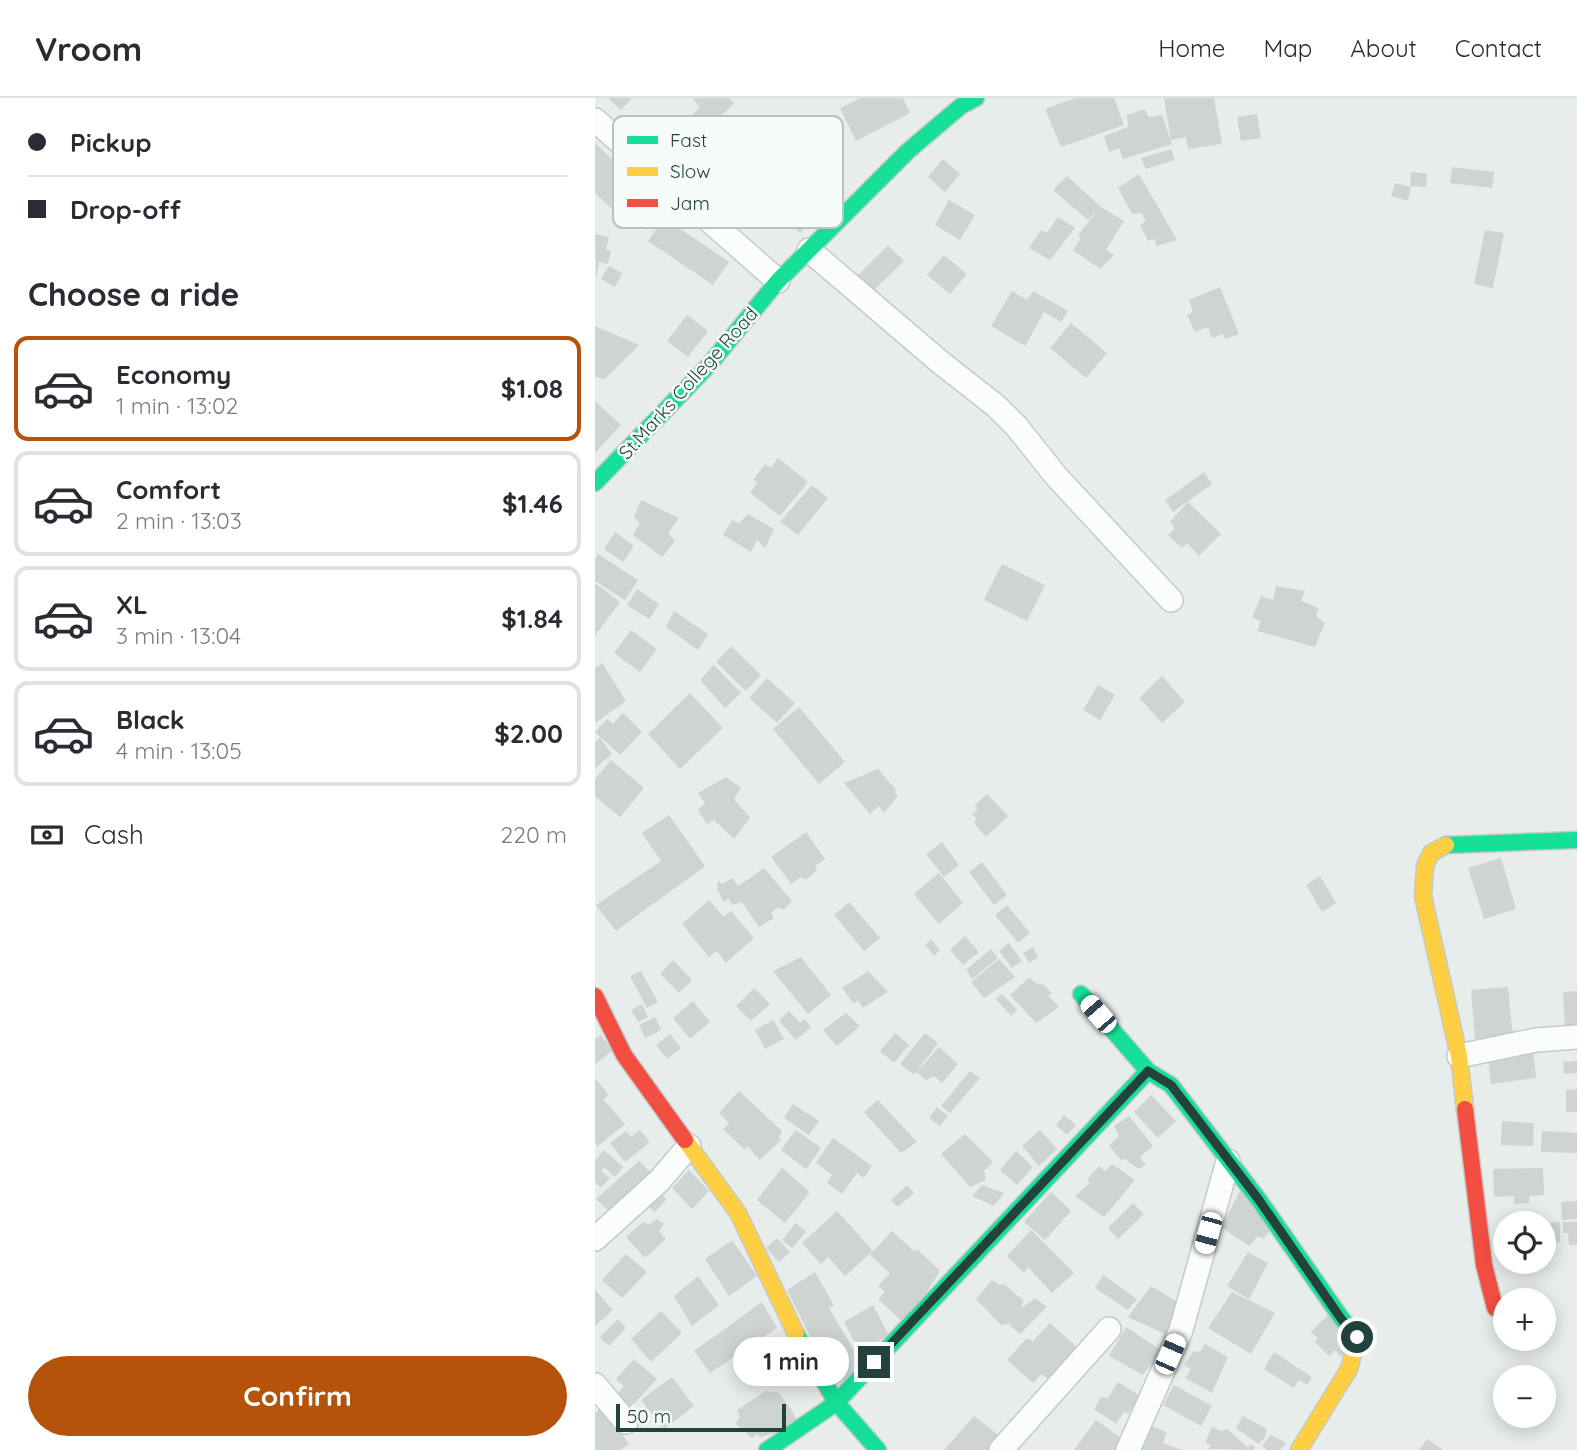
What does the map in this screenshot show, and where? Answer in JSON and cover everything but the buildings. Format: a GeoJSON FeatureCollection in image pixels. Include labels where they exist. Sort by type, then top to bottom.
{"type":"FeatureCollection","features":[{"type":"Feature","properties":{"kind":"street","name":"St.Marks College Road"},"geometry":{"type":"LineString","coordinates":[[843,216],[908,151],[961,106],[976,98]]}},
{"type":"Feature","properties":{"kind":"street"},"geometry":{"type":"LineString","coordinates":[[595,120],[613,136]]}},
{"type":"Feature","properties":{"kind":"street"},"geometry":{"type":"LineString","coordinates":[[718,228],[779,281]]}},
{"type":"Feature","properties":{"kind":"street","name":"St.Marks College Road"},"geometry":{"type":"LineString","coordinates":[[595,483],[709,365],[779,281],[831,228]]}},
{"type":"Feature","properties":{"kind":"street"},"geometry":{"type":"LineString","coordinates":[[809,250],[996,406],[1017,427],[1056,476],[1171,600]]}},
{"type":"Feature","properties":{"kind":"street"},"geometry":{"type":"LineString","coordinates":[[1493,1300],[1484,1265],[1459,1056],[1423,896],[1425,866],[1431,853],[1444,845],[1577,840]]}},
{"type":"Feature","properties":{"kind":"street"},"geometry":{"type":"LineString","coordinates":[[1081,994],[1148,1071],[1171,1085],[1259,1200],[1342,1320],[1357,1337],[1349,1369],[1299,1450]]}},
{"type":"Feature","properties":{"kind":"street"},"geometry":{"type":"LineString","coordinates":[[595,996],[605,1022],[627,1061],[689,1146],[707,1166],[737,1212],[818,1374],[836,1403],[878,1450]]}},
{"type":"Feature","properties":{"kind":"street"},"geometry":{"type":"LineString","coordinates":[[1459,1056],[1536,1040],[1577,1037]]}},
{"type":"Feature","properties":{"kind":"street"},"geometry":{"type":"LineString","coordinates":[[767,1450],[836,1403],[1148,1071]]}},
{"type":"Feature","properties":{"kind":"street"},"geometry":{"type":"LineString","coordinates":[[595,1239],[659,1181],[689,1146]]}},
{"type":"Feature","properties":{"kind":"street"},"geometry":{"type":"LineString","coordinates":[[1128,1450],[1181,1330],[1228,1161]]}},
{"type":"Feature","properties":{"kind":"street"},"geometry":{"type":"LineString","coordinates":[[1001,1450],[1109,1329]]}},
{"type":"Feature","properties":{"kind":"street"},"geometry":{"type":"LineString","coordinates":[[595,1385],[626,1422]]}},
{"type":"Feature","properties":{"kind":"traffic: fast"},"geometry":{"type":"LineString","coordinates":[[843,216],[908,151],[961,106],[976,98]]}},
{"type":"Feature","properties":{"kind":"traffic: fast"},"geometry":{"type":"LineString","coordinates":[[595,483],[709,365],[778,281],[831,228]]}},
{"type":"Feature","properties":{"kind":"traffic: fast"},"geometry":{"type":"LineString","coordinates":[[1446,845],[1577,840]]}},
{"type":"Feature","properties":{"kind":"traffic: fast"},"geometry":{"type":"LineString","coordinates":[[1081,994],[1148,1071],[1171,1085],[1259,1200],[1342,1319],[1358,1337],[1354,1351]]}},
{"type":"Feature","properties":{"kind":"traffic: fast"},"geometry":{"type":"LineString","coordinates":[[767,1450],[836,1403],[1148,1071]]}},
{"type":"Feature","properties":{"kind":"traffic: fast"},"geometry":{"type":"LineString","coordinates":[[796,1334],[836,1402],[878,1450]]}},
{"type":"Feature","properties":{"kind":"traffic: slow"},"geometry":{"type":"LineString","coordinates":[[1446,845],[1431,853],[1425,866],[1423,896],[1459,1056],[1465,1109]]}},
{"type":"Feature","properties":{"kind":"traffic: slow"},"geometry":{"type":"LineString","coordinates":[[685,1140],[738,1213],[796,1334]]}},
{"type":"Feature","properties":{"kind":"traffic: slow"},"geometry":{"type":"LineString","coordinates":[[1299,1450],[1349,1369],[1354,1351]]}},
{"type":"Feature","properties":{"kind":"traffic: jam"},"geometry":{"type":"LineString","coordinates":[[595,996],[624,1055],[685,1140]]}},
{"type":"Feature","properties":{"kind":"traffic: jam"},"geometry":{"type":"LineString","coordinates":[[1465,1109],[1484,1265],[1493,1300]]}},
{"type":"Feature","properties":{"kind":"route"},"geometry":{"type":"LineString","coordinates":[[874,1362],[1148,1071],[1171,1085],[1259,1200],[1342,1320],[1357,1337]]}}]}
